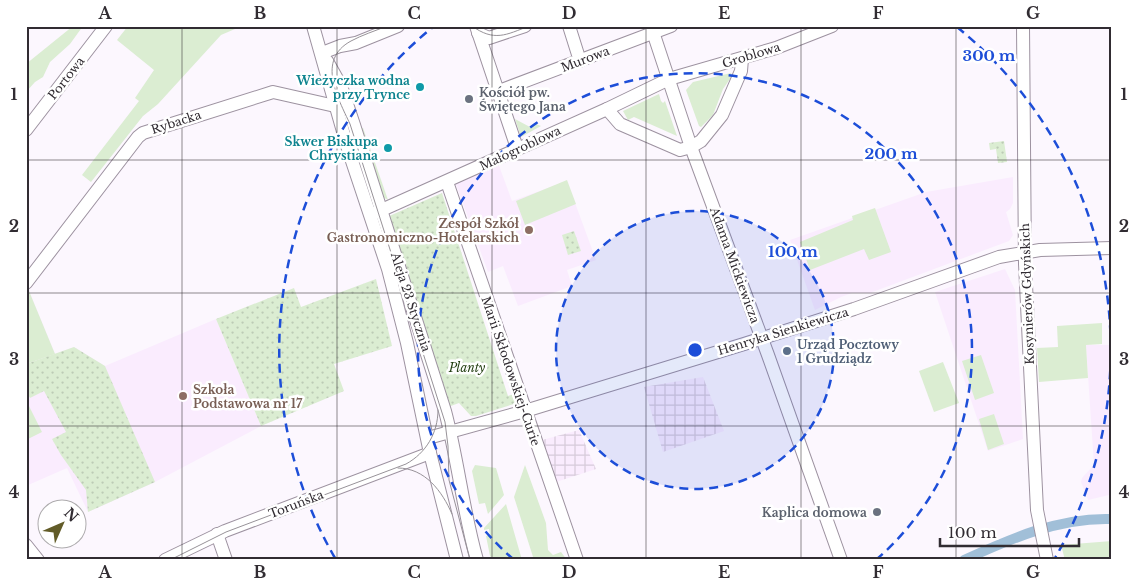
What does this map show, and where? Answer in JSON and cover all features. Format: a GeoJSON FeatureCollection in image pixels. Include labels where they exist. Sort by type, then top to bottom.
{"type":"FeatureCollection","features":[{"type":"Feature","properties":{"kind":"street","name":"Portowa"},"geometry":{"type":"LineString","coordinates":[[26,130],[106,26]]}},
{"type":"Feature","properties":{"kind":"street","name":"Aleja 23 Stycznia"},"geometry":{"type":"LineString","coordinates":[[313,26],[322,53],[335,106],[376,212],[451,432],[469,530],[477,560]]}},
{"type":"Feature","properties":{"kind":"street"},"geometry":{"type":"LineString","coordinates":[[322,53],[340,46],[367,40],[398,26]]}},
{"type":"Feature","properties":{"kind":"street"},"geometry":{"type":"LineString","coordinates":[[477,30],[489,38],[525,26]]}},
{"type":"Feature","properties":{"kind":"street"},"geometry":{"type":"LineString","coordinates":[[569,26],[580,61]]}},
{"type":"Feature","properties":{"kind":"street","name":"Murowa"},"geometry":{"type":"LineString","coordinates":[[499,92],[580,61],[652,30],[671,26]]}},
{"type":"Feature","properties":{"kind":"street","name":"Groblowa"},"geometry":{"type":"LineString","coordinates":[[669,79],[776,48],[832,26]]}},
{"type":"Feature","properties":{"kind":"street","name":"Kosynierów Gdyńskich"},"geometry":{"type":"LineString","coordinates":[[1023,26],[1025,270],[1040,529],[1047,560]]}},
{"type":"Feature","properties":{"kind":"street"},"geometry":{"type":"LineString","coordinates":[[477,30],[517,148]]}},
{"type":"Feature","properties":{"kind":"street","name":"Adama Mickiewicza"},"geometry":{"type":"LineString","coordinates":[[652,30],[691,147],[762,338],[841,560]]}},
{"type":"Feature","properties":{"kind":"street","name":"Aleja 23 Stycznia"},"geometry":{"type":"LineString","coordinates":[[322,53],[341,86],[376,212],[430,453],[457,560]]}},
{"type":"Feature","properties":{"kind":"street"},"geometry":{"type":"LineString","coordinates":[[607,109],[620,124],[680,150],[691,147],[701,141],[722,115],[741,71],[742,59]]}},
{"type":"Feature","properties":{"kind":"street","name":"Małogroblowa"},"geometry":{"type":"LineString","coordinates":[[376,212],[447,182],[669,79]]}},
{"type":"Feature","properties":{"kind":"street","name":"Rybacka"},"geometry":{"type":"LineString","coordinates":[[26,283],[143,133],[273,92],[335,106]]}},
{"type":"Feature","properties":{"kind":"street","name":"Marii Skłodowskiej-Curie"},"geometry":{"type":"LineString","coordinates":[[447,182],[577,560]]}},
{"type":"Feature","properties":{"kind":"street","name":"Henryka Sienkiewicza"},"geometry":{"type":"LineString","coordinates":[[428,438],[525,411],[854,309],[999,257],[1025,252],[1112,248]]}},
{"type":"Feature","properties":{"kind":"street","name":"Toruńska"},"geometry":{"type":"LineString","coordinates":[[165,560],[217,534],[430,453]]}},
{"type":"Feature","properties":{"kind":"street"},"geometry":{"type":"LineString","coordinates":[[217,534],[226,560]]}},
{"type":"Feature","properties":{"kind":"street"},"geometry":{"type":"LineString","coordinates":[[26,545],[38,560]]}},
{"type":"Feature","properties":{"kind":"shaded area","name":"Zespół Szkół Gastronomiczno-Hotelarskich"},"geometry":{"type":"Polygon","coordinates":[[[498,163],[512,201],[567,181],[596,260],[567,270],[572,286],[518,306],[503,266],[488,272],[454,179],[498,163]]]}},
{"type":"Feature","properties":{"kind":"shaded area"},"geometry":{"type":"Polygon","coordinates":[[[1013,177],[1013,203],[1006,212],[1013,235],[1009,241],[870,293],[852,293],[815,310],[790,240],[926,192],[1013,177]]]}},
{"type":"Feature","properties":{"kind":"shaded area"},"geometry":{"type":"Polygon","coordinates":[[[1005,269],[1015,290],[1023,439],[988,451],[935,292],[1005,269]]]}},
{"type":"Feature","properties":{"kind":"shaded area"},"geometry":{"type":"Polygon","coordinates":[[[29,291],[55,354],[74,347],[105,366],[216,319],[261,426],[155,482],[88,512],[88,498],[81,498],[67,468],[26,486],[26,295],[29,291]]]}},
{"type":"Feature","properties":{"kind":"shaded area"},"geometry":{"type":"Polygon","coordinates":[[[1086,345],[1112,345],[1112,492],[1109,495],[1088,500],[1081,482],[1082,478],[1094,465],[1086,345]]]}},
{"type":"Feature","properties":{"kind":"shaded area"},"geometry":{"type":"Polygon","coordinates":[[[703,377],[724,431],[663,452],[644,387],[703,377]]]}},
{"type":"Feature","properties":{"kind":"shaded area"},"geometry":{"type":"Polygon","coordinates":[[[579,430],[596,469],[556,482],[542,440],[579,430]]]}},
{"type":"Feature","properties":{"kind":"green space"},"geometry":{"type":"Polygon","coordinates":[[[73,26],[83,26],[70,44],[50,62],[43,77],[35,82],[26,92],[26,64],[73,26]]]}},
{"type":"Feature","properties":{"kind":"green space"},"geometry":{"type":"Polygon","coordinates":[[[128,26],[242,26],[221,35],[158,104],[143,116],[91,182],[82,175],[139,101],[135,98],[154,70],[117,40],[128,26]]]}},
{"type":"Feature","properties":{"kind":"green space"},"geometry":{"type":"Polygon","coordinates":[[[731,73],[732,76],[723,89],[713,115],[701,127],[699,126],[686,90],[693,82],[731,73]]]}},
{"type":"Feature","properties":{"kind":"green space"},"geometry":{"type":"Polygon","coordinates":[[[659,94],[661,101],[663,103],[665,101],[677,136],[634,117],[628,120],[623,111],[659,94]]]}},
{"type":"Feature","properties":{"kind":"green space"},"geometry":{"type":"Polygon","coordinates":[[[515,119],[530,127],[536,124],[541,126],[521,137],[515,119]]]}},
{"type":"Feature","properties":{"kind":"green space"},"geometry":{"type":"Polygon","coordinates":[[[363,128],[388,200],[381,196],[357,129],[363,128]]]}},
{"type":"Feature","properties":{"kind":"green space"},"geometry":{"type":"Polygon","coordinates":[[[1004,141],[1007,162],[998,163],[996,149],[990,150],[989,143],[1004,141]]]}},
{"type":"Feature","properties":{"kind":"green space"},"geometry":{"type":"Polygon","coordinates":[[[567,180],[576,204],[525,225],[516,201],[567,180]]]}},
{"type":"Feature","properties":{"kind":"green space","name":"Planty"},"geometry":{"type":"Polygon","coordinates":[[[442,193],[508,396],[514,394],[517,403],[476,416],[471,416],[459,403],[448,407],[387,217],[442,193]]]}},
{"type":"Feature","properties":{"kind":"green space"},"geometry":{"type":"Polygon","coordinates":[[[875,208],[891,252],[869,260],[864,249],[810,270],[800,242],[853,220],[852,216],[875,208]]]}},
{"type":"Feature","properties":{"kind":"green space"},"geometry":{"type":"Polygon","coordinates":[[[574,231],[581,251],[568,255],[562,235],[574,231]]]}},
{"type":"Feature","properties":{"kind":"green space"},"geometry":{"type":"Polygon","coordinates":[[[376,279],[392,346],[334,364],[344,391],[261,426],[216,319],[294,288],[301,307],[376,279]]]}},
{"type":"Feature","properties":{"kind":"green space"},"geometry":{"type":"Polygon","coordinates":[[[29,291],[55,354],[26,364],[26,295],[29,291]]]}},
{"type":"Feature","properties":{"kind":"green space"},"geometry":{"type":"Polygon","coordinates":[[[1102,323],[1102,344],[1086,345],[1088,378],[1039,382],[1037,348],[1058,347],[1057,326],[1102,323]]]}},
{"type":"Feature","properties":{"kind":"green space"},"geometry":{"type":"Polygon","coordinates":[[[74,347],[105,366],[155,482],[88,512],[86,490],[52,439],[66,432],[44,391],[30,398],[26,391],[26,364],[74,347]]]}},
{"type":"Feature","properties":{"kind":"green space"},"geometry":{"type":"Polygon","coordinates":[[[981,355],[994,393],[975,400],[962,361],[981,355]]]}},
{"type":"Feature","properties":{"kind":"green space"},"geometry":{"type":"Polygon","coordinates":[[[943,362],[959,403],[934,412],[919,371],[943,362]]]}},
{"type":"Feature","properties":{"kind":"green space"},"geometry":{"type":"Polygon","coordinates":[[[26,400],[42,432],[26,440],[26,400]]]}},
{"type":"Feature","properties":{"kind":"green space"},"geometry":{"type":"Polygon","coordinates":[[[994,414],[1004,444],[988,450],[979,419],[994,414]]]}},
{"type":"Feature","properties":{"kind":"green space"},"geometry":{"type":"Polygon","coordinates":[[[475,465],[496,468],[504,495],[488,514],[485,503],[479,504],[472,471],[475,465]]]}},
{"type":"Feature","properties":{"kind":"green space"},"geometry":{"type":"Polygon","coordinates":[[[525,465],[546,523],[548,550],[553,555],[561,552],[567,560],[534,560],[514,497],[525,465]]]}},
{"type":"Feature","properties":{"kind":"green space"},"geometry":{"type":"Polygon","coordinates":[[[506,504],[522,560],[494,560],[490,556],[486,536],[490,535],[489,529],[484,530],[484,528],[506,504]]]}},
{"type":"Feature","properties":{"kind":"green space"},"geometry":{"type":"Polygon","coordinates":[[[1112,541],[1112,560],[1065,560],[1061,545],[1112,541]]]}},
{"type":"Feature","properties":{"kind":"waterway"},"geometry":{"type":"LineString","coordinates":[[964,560],[999,544],[1035,531],[1092,519],[1112,519]]}},
{"type":"Feature","properties":{"kind":"tram line"},"geometry":{"type":"LineString","coordinates":[[387,26],[355,39],[340,49],[334,58],[333,80],[340,103],[350,124],[445,422],[449,480],[470,560]]}},
{"type":"Feature","properties":{"kind":"tram line"},"geometry":{"type":"LineString","coordinates":[[472,26],[487,34],[494,35],[507,34],[529,26]]}},
{"type":"Feature","properties":{"kind":"tram line"},"geometry":{"type":"LineString","coordinates":[[170,560],[226,532],[406,464],[425,448],[436,427],[438,410]]}},
{"type":"Feature","properties":{"kind":"tram line"},"geometry":{"type":"LineString","coordinates":[[398,468],[408,469],[424,476],[438,489],[452,514]]}},
{"type":"Feature","properties":{"kind":"place","name":"Wieżyczka wodna przy Trynce"},"geometry":{"type":"Point","coordinates":[420,87]}},
{"type":"Feature","properties":{"kind":"place","name":"Kościół pw. Świętego Jana"},"geometry":{"type":"Point","coordinates":[469,99]}},
{"type":"Feature","properties":{"kind":"place","name":"Skwer Biskupa Chrystiana"},"geometry":{"type":"Point","coordinates":[388,148]}},
{"type":"Feature","properties":{"kind":"place","name":"Zespół Szkół Gastronomiczno-Hotelarskich"},"geometry":{"type":"Point","coordinates":[529,230]}},
{"type":"Feature","properties":{"kind":"place","name":"Urząd Pocztowy 1 Grudziądz"},"geometry":{"type":"Point","coordinates":[787,351]}},
{"type":"Feature","properties":{"kind":"place","name":"Szkoła Podstawowa nr 17"},"geometry":{"type":"Point","coordinates":[183,396]}},
{"type":"Feature","properties":{"kind":"place","name":"Kaplica domowa"},"geometry":{"type":"Point","coordinates":[877,512]}}]}
